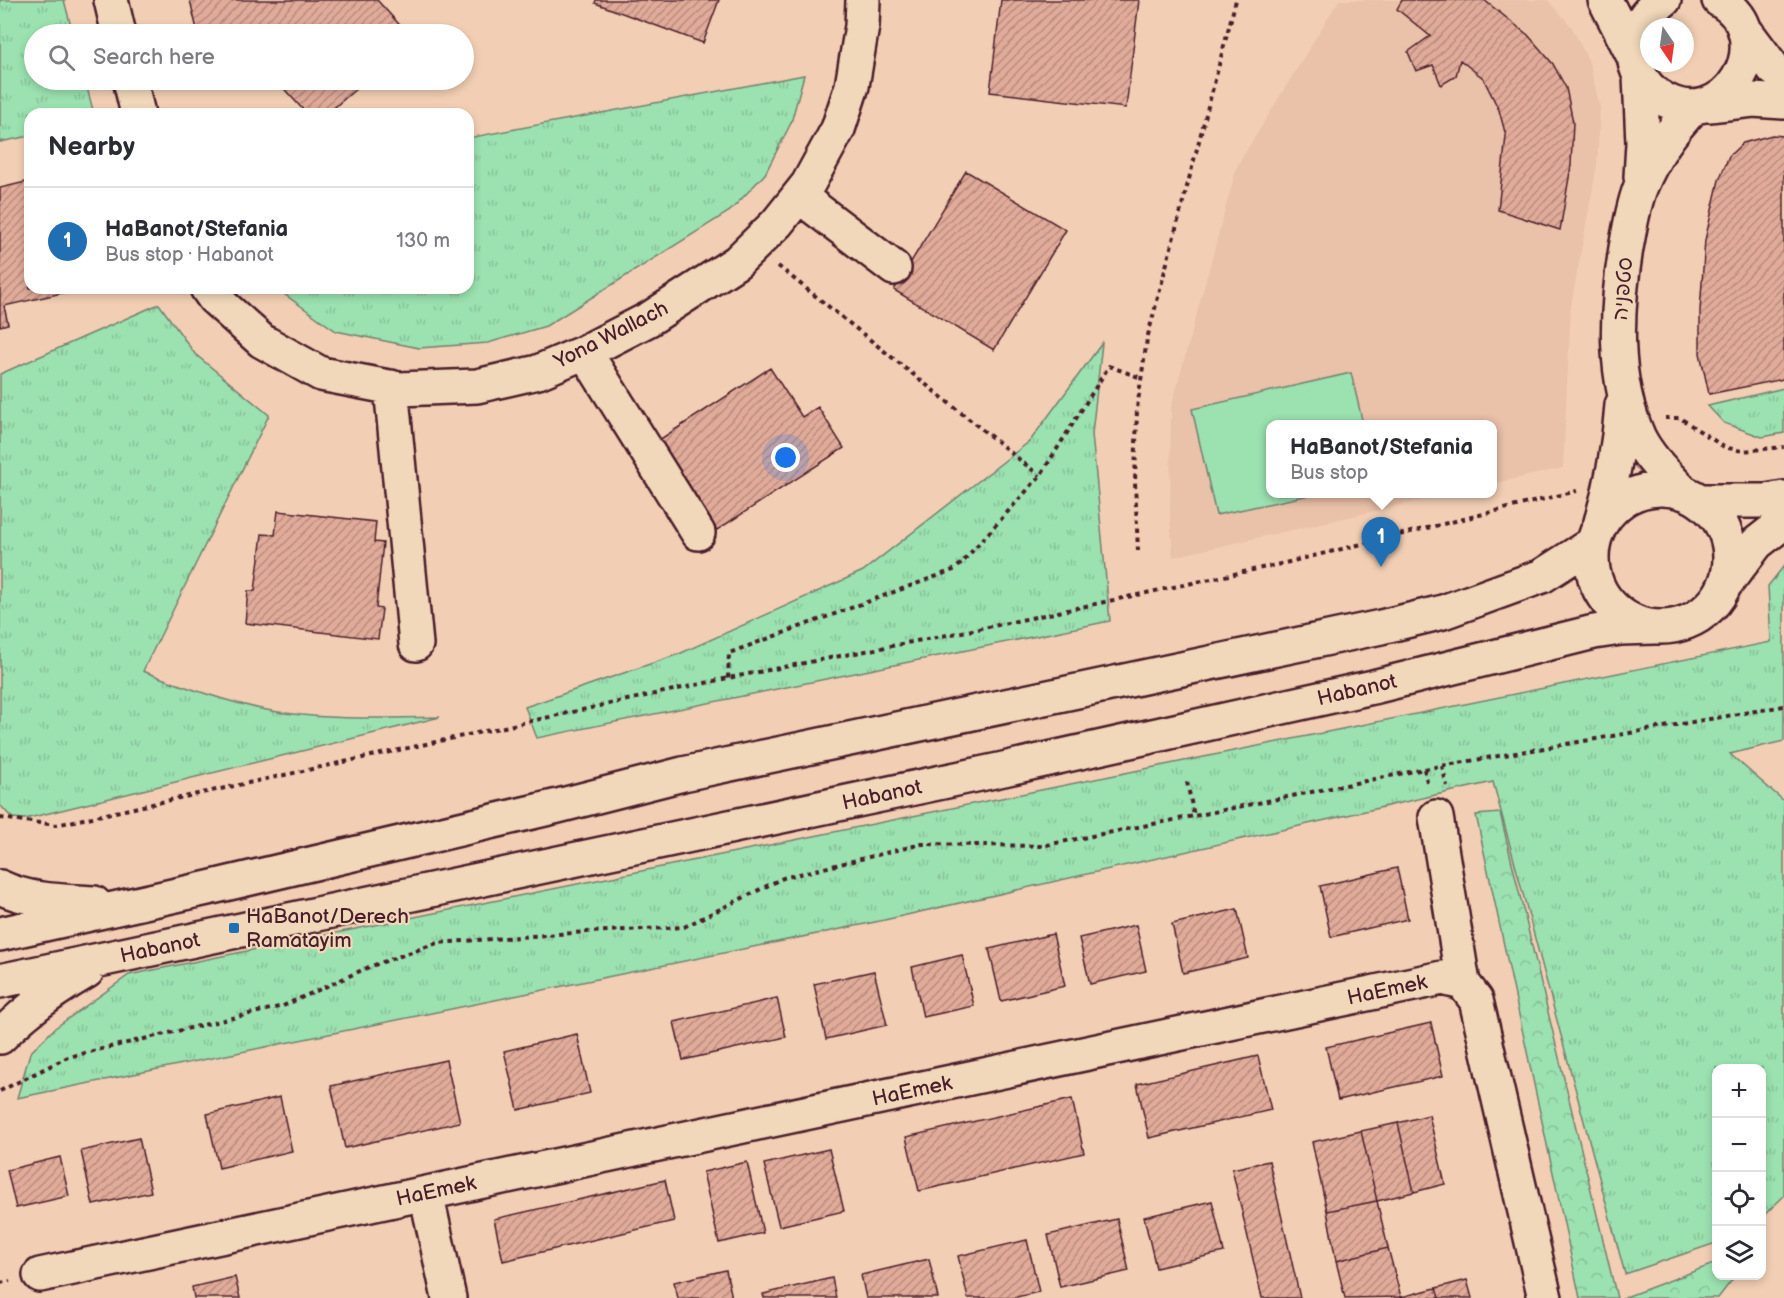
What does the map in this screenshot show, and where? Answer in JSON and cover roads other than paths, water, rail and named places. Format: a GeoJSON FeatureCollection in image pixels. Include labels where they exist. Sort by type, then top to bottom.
{"type":"FeatureCollection","features":[{"type":"Feature","properties":{"kind":"street"},"geometry":{"type":"LineString","coordinates":[[111,0],[117,24]]}},
{"type":"Feature","properties":{"kind":"street","name":"Yona Wallach"},"geometry":{"type":"LineString","coordinates":[[211,294],[262,341],[321,374],[399,389],[477,386],[538,372],[585,352],[649,319],[737,262],[777,223],[799,196],[838,129],[852,86],[862,26],[863,0]]}},
{"type":"Feature","properties":{"kind":"street"},"geometry":{"type":"LineString","coordinates":[[1605,0],[1651,91],[1667,102],[1685,107],[1753,100],[1784,102]]}},
{"type":"Feature","properties":{"kind":"street"},"geometry":{"type":"LineString","coordinates":[[1637,67],[1634,39],[1641,21],[1654,6],[1664,0]]}},
{"type":"Feature","properties":{"kind":"street"},"geometry":{"type":"LineString","coordinates":[[1719,0],[1738,16],[1747,33],[1774,69],[1784,76]]}},
{"type":"Feature","properties":{"kind":"street","name":"סטפניה"},"geometry":{"type":"LineString","coordinates":[[1597,533],[1612,483],[1619,448],[1623,392],[1619,358],[1619,308],[1630,223],[1640,188],[1656,155],[1673,128],[1700,106],[1722,98],[1736,86],[1745,70],[1749,52],[1747,33]]}},
{"type":"Feature","properties":{"kind":"street","name":"סטפניה"},"geometry":{"type":"LineString","coordinates":[[1637,67],[1643,143],[1640,188]]}},
{"type":"Feature","properties":{"kind":"street"},"geometry":{"type":"LineString","coordinates":[[132,90],[137,108]]}},
{"type":"Feature","properties":{"kind":"street"},"geometry":{"type":"LineString","coordinates":[[799,196],[894,268]]}},
{"type":"Feature","properties":{"kind":"street"},"geometry":{"type":"LineString","coordinates":[[585,352],[698,532]]}},
{"type":"Feature","properties":{"kind":"street"},"geometry":{"type":"LineString","coordinates":[[391,387],[416,644]]}},
{"type":"Feature","properties":{"kind":"street","name":"סטפניה"},"geometry":{"type":"LineString","coordinates":[[1623,392],[1640,440],[1656,462],[1692,496]]}},
{"type":"Feature","properties":{"kind":"street"},"geometry":{"type":"LineString","coordinates":[[0,934],[558,806],[683,774],[1369,630],[1433,614],[1542,576],[1597,533],[1616,505],[1636,493],[1659,488],[1692,496],[1766,501],[1784,498]]}},
{"type":"Feature","properties":{"kind":"street"},"geometry":{"type":"LineString","coordinates":[[1692,496],[1718,517],[1729,538],[1731,560],[1727,582]]}},
{"type":"Feature","properties":{"kind":"street"},"geometry":{"type":"LineString","coordinates":[[1597,533],[1592,568],[1599,590],[1612,609],[1632,622],[1654,627],[1677,626],[1699,617],[1716,602],[1727,582],[1757,543],[1784,522]]}},
{"type":"Feature","properties":{"kind":"street","name":"Habanot"},"geometry":{"type":"LineString","coordinates":[[0,981],[999,770],[1372,687],[1594,632],[1654,627]]}},
{"type":"Feature","properties":{"kind":"street"},"geometry":{"type":"LineString","coordinates":[[1436,818],[1463,983],[1476,1000],[1545,1298]]}},
{"type":"Feature","properties":{"kind":"street"},"geometry":{"type":"LineString","coordinates":[[0,887],[18,896],[132,905]]}},
{"type":"Feature","properties":{"kind":"street","name":"Habanot"},"geometry":{"type":"LineString","coordinates":[[0,1037],[50,993],[109,958]]}},
{"type":"Feature","properties":{"kind":"street","name":"HaEmek"},"geometry":{"type":"LineString","coordinates":[[40,1275],[1442,978],[1463,983]]}},
{"type":"Feature","properties":{"kind":"street"},"geometry":{"type":"LineString","coordinates":[[426,1193],[449,1298]]}},
{"type":"Feature","properties":{"kind":"place","name":"HaBanot/Stefania"},"geometry":{"type":"Point","coordinates":[1381,567]}},
{"type":"Feature","properties":{"kind":"place","name":"HaBanot/Derech Ramatayim"},"geometry":{"type":"Point","coordinates":[234,928]}}]}
